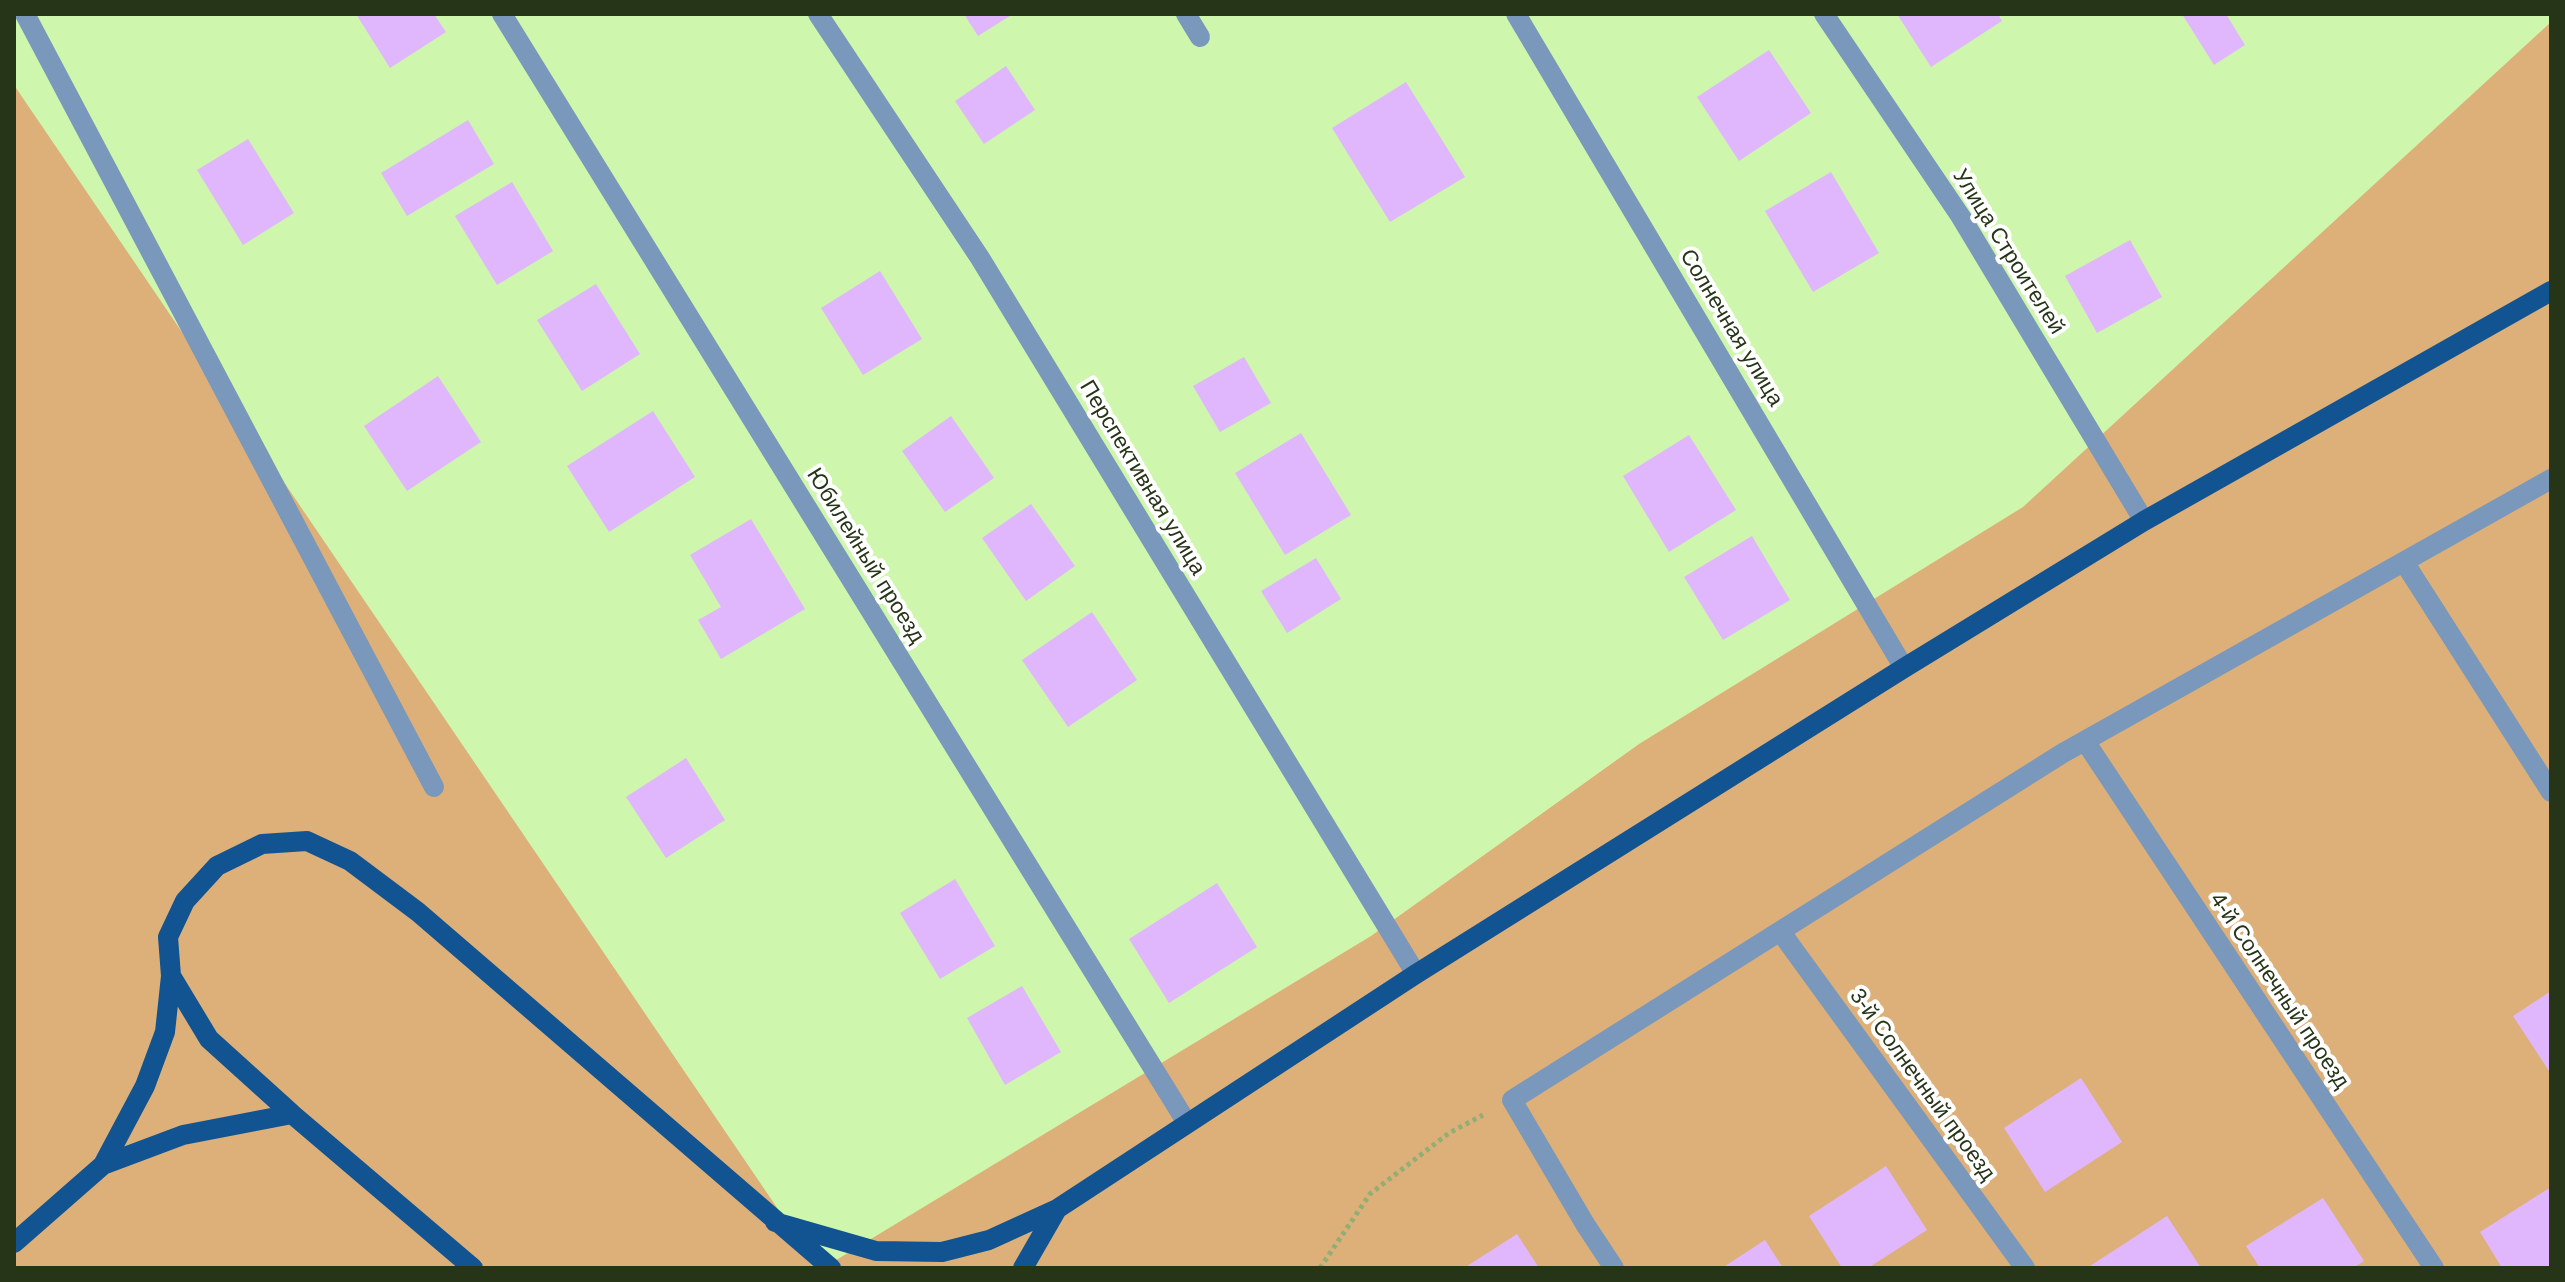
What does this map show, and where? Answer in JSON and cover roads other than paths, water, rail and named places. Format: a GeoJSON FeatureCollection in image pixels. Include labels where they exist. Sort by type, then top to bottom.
{"type":"FeatureCollection","features":[{"type":"Feature","properties":{"kind":"main road"},"geometry":{"type":"LineString","coordinates":[[775,1222],[876,1251],[942,1252],[989,1240],[1057,1209],[1416,974],[1904,668],[2144,521],[2551,291]]}},
{"type":"Feature","properties":{"kind":"main road"},"geometry":{"type":"LineString","coordinates":[[103,1165],[145,1086],[165,1032],[171,976],[168,937],[185,901],[217,866],[262,844],[307,841],[350,861],[418,912],[831,1268]]}},
{"type":"Feature","properties":{"kind":"main road"},"geometry":{"type":"LineString","coordinates":[[171,976],[209,1039],[473,1268]]}},
{"type":"Feature","properties":{"kind":"main road"},"geometry":{"type":"LineString","coordinates":[[14,1243],[103,1165],[183,1135],[292,1114]]}},
{"type":"Feature","properties":{"kind":"main road"},"geometry":{"type":"LineString","coordinates":[[1023,1268],[1057,1209]]}},
{"type":"Feature","properties":{"kind":"lane"},"geometry":{"type":"LineString","coordinates":[[25,14],[434,787]]}},
{"type":"Feature","properties":{"kind":"lane","name":"Юбилейный проезд"},"geometry":{"type":"LineString","coordinates":[[502,14],[1187,1123]]}},
{"type":"Feature","properties":{"kind":"lane","name":"Перспективная улица"},"geometry":{"type":"LineString","coordinates":[[818,14],[980,258],[1416,974]]}},
{"type":"Feature","properties":{"kind":"lane"},"geometry":{"type":"LineString","coordinates":[[1186,14],[1200,37]]}},
{"type":"Feature","properties":{"kind":"lane","name":"Солнечная улица"},"geometry":{"type":"LineString","coordinates":[[1516,14],[1904,668]]}},
{"type":"Feature","properties":{"kind":"lane","name":"Улица Строителей"},"geometry":{"type":"LineString","coordinates":[[1824,14],[1961,217],[2144,521]]}},
{"type":"Feature","properties":{"kind":"lane"},"geometry":{"type":"LineString","coordinates":[[1614,1268],[1512,1100],[2085,741],[2551,479]]}},
{"type":"Feature","properties":{"kind":"lane"},"geometry":{"type":"LineString","coordinates":[[2404,562],[2551,792]]}},
{"type":"Feature","properties":{"kind":"lane","name":"4-й Солнечный проезд"},"geometry":{"type":"LineString","coordinates":[[2085,741],[2434,1268]]}},
{"type":"Feature","properties":{"kind":"lane","name":"3-й Солнечный проезд"},"geometry":{"type":"LineString","coordinates":[[1780,931],[2025,1268]]}}]}
